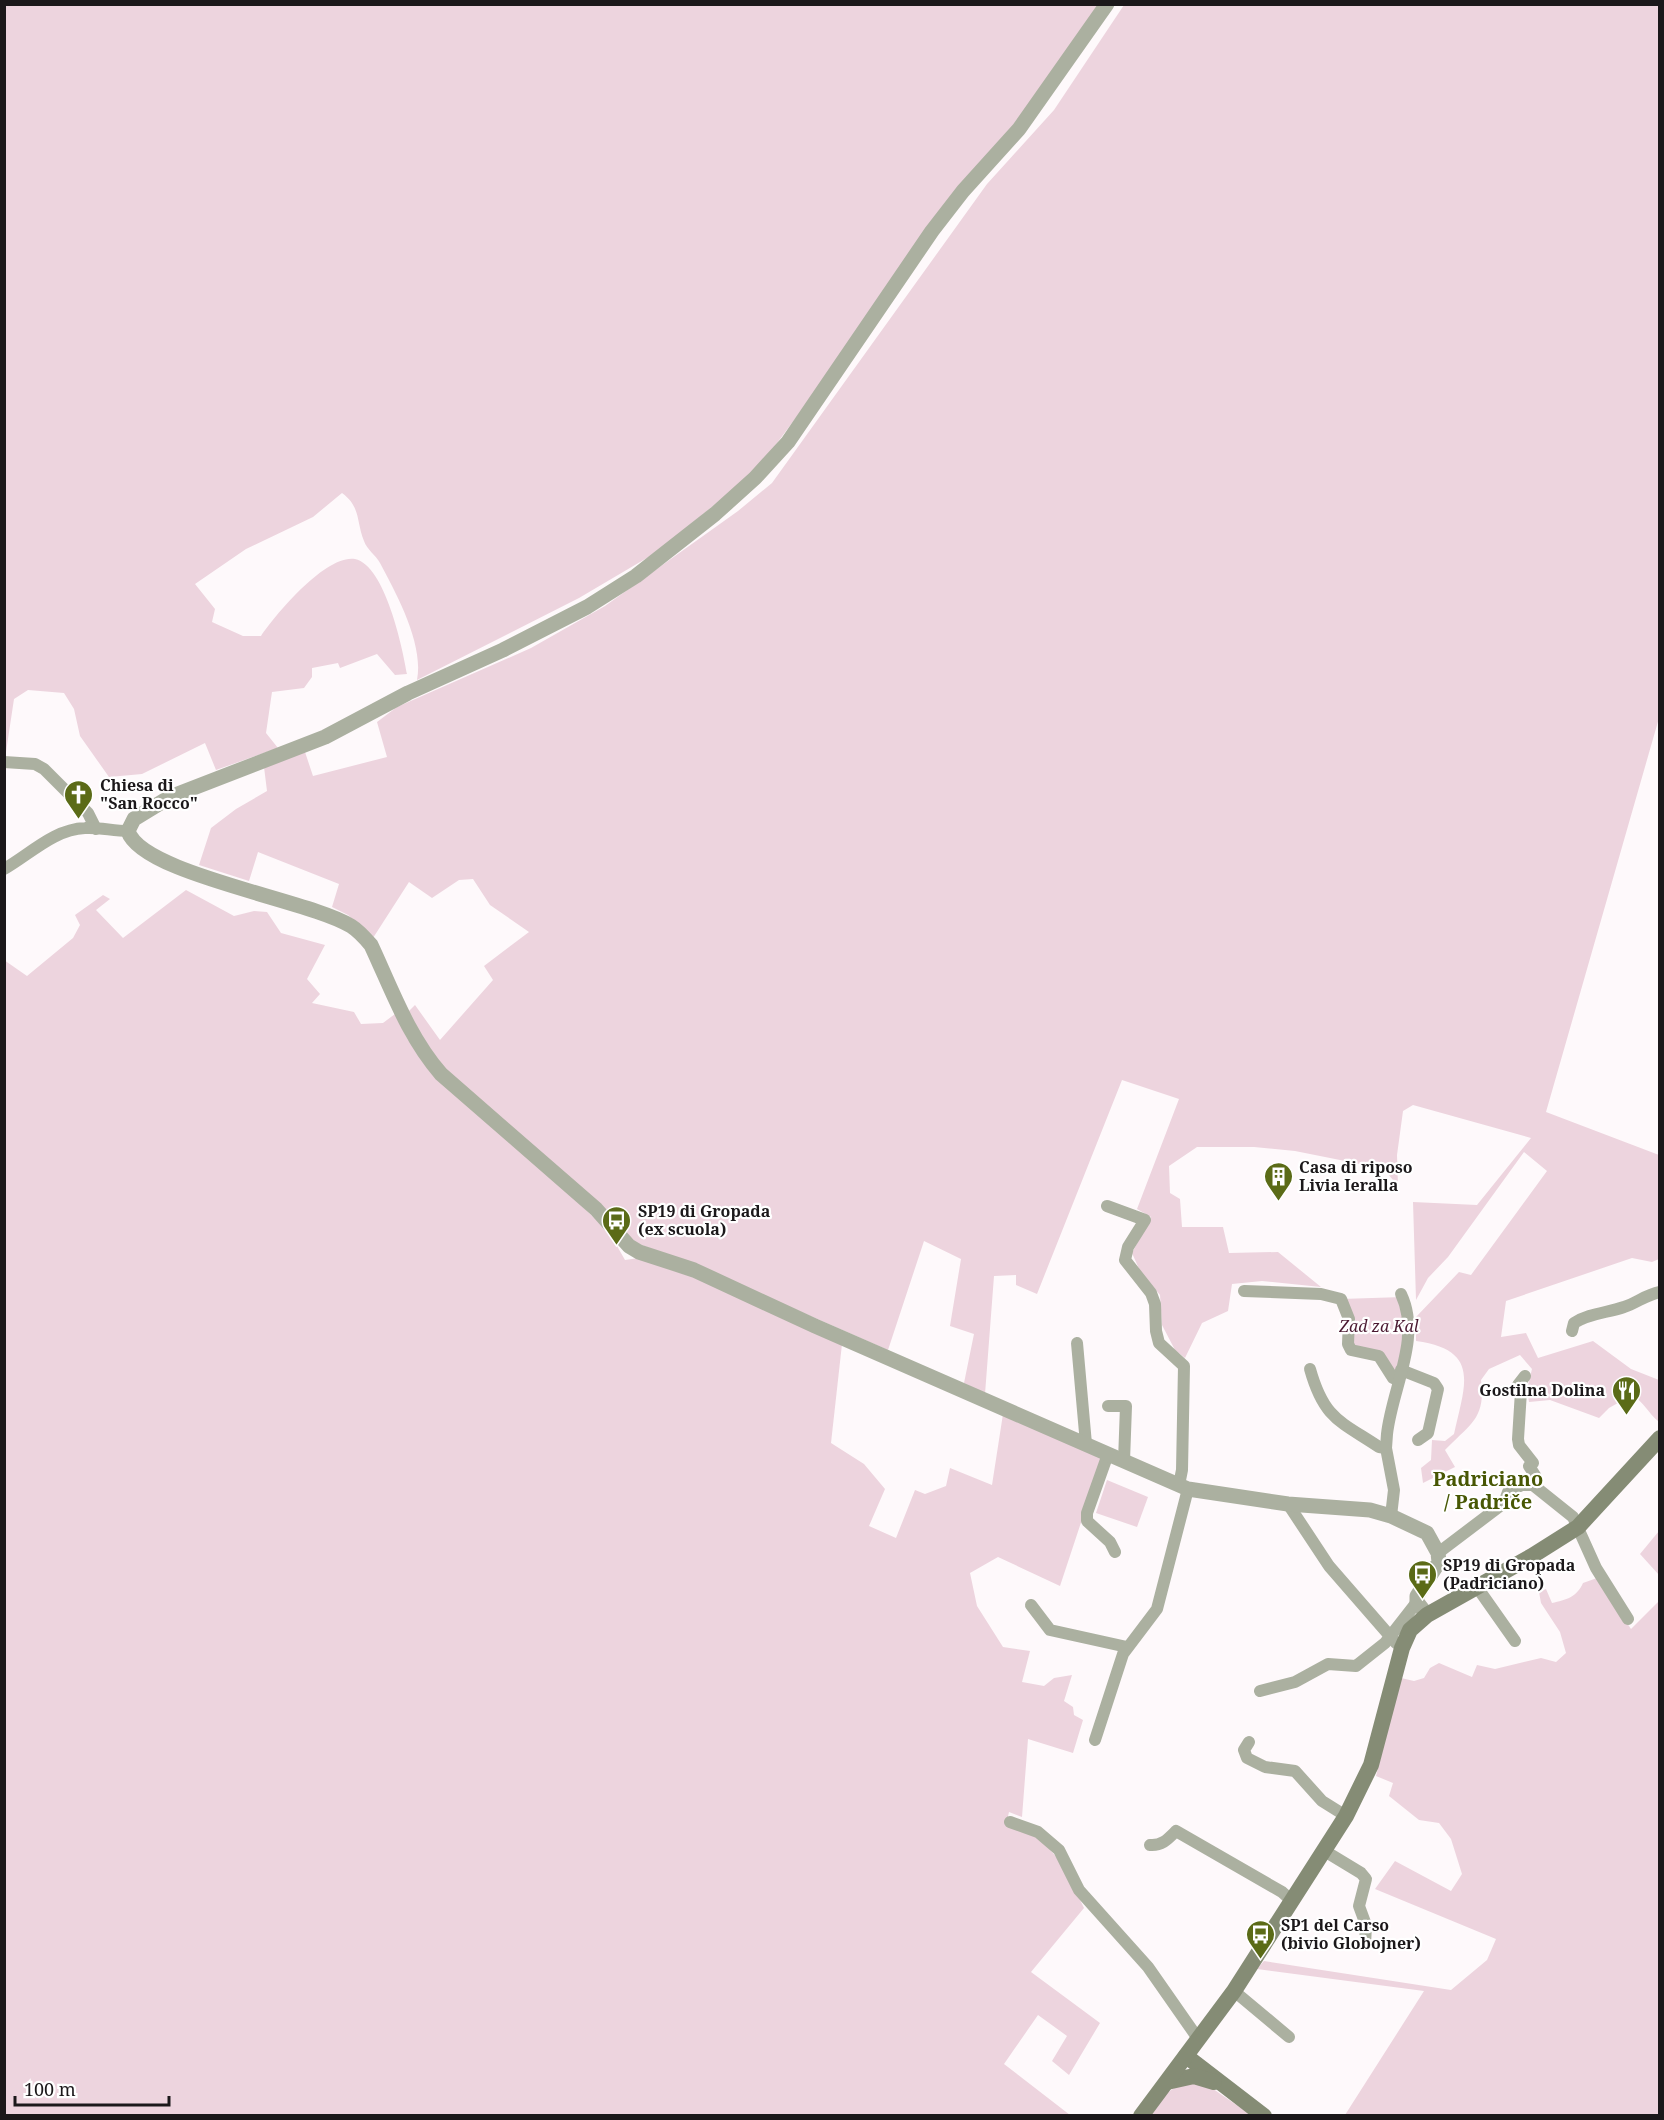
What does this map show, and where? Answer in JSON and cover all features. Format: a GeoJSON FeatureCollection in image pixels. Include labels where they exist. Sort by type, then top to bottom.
{"type":"FeatureCollection","features":[{"type":"Feature","properties":{"kind":"main road"},"geometry":{"type":"LineString","coordinates":[[1141,2115],[1234,1991],[1346,1816],[1371,1765],[1396,1643],[1410,1630],[1422,1609],[1477,1587],[1578,1527],[1657,1444]]}},
{"type":"Feature","properties":{"kind":"main road"},"geometry":{"type":"LineString","coordinates":[[1199,2040],[1223,2085]]}},
{"type":"Feature","properties":{"kind":"main road"},"geometry":{"type":"LineString","coordinates":[[1186,2056],[1264,2115]]}},
{"type":"Feature","properties":{"kind":"main road"},"geometry":{"type":"LineString","coordinates":[[1167,2082],[1194,2076],[1223,2085]]}},
{"type":"Feature","properties":{"kind":"street"},"geometry":{"type":"LineString","coordinates":[[128,831],[134,819],[170,797],[325,737],[408,693],[503,650],[587,607],[636,576],[715,514],[755,477],[788,441],[932,231],[963,190],[1019,129],[1107,4]]}},
{"type":"Feature","properties":{"kind":"street"},"geometry":{"type":"LineString","coordinates":[[4,762],[35,764],[44,769],[88,813],[96,829]]}},
{"type":"Feature","properties":{"kind":"street"},"geometry":{"type":"LineString","coordinates":[[4,869],[52,838],[83,828],[128,831]]}},
{"type":"Feature","properties":{"kind":"street"},"geometry":{"type":"LineString","coordinates":[[128,831],[138,845],[161,859],[204,876],[337,919],[363,936],[371,945],[412,1033],[427,1058],[441,1074],[596,1209],[629,1246],[694,1270],[815,1326],[1184,1487],[1288,1504],[1370,1510],[1391,1516],[1427,1533],[1438,1553],[1436,1572],[1421,1589],[1422,1609]]}},
{"type":"Feature","properties":{"kind":"street"},"geometry":{"type":"LineString","coordinates":[[1095,1740],[1127,1647],[1157,1609],[1184,1487],[1182,1470],[1184,1366],[1159,1343],[1155,1304],[1151,1293],[1125,1260],[1128,1247],[1145,1220],[1107,1206]]}},
{"type":"Feature","properties":{"kind":"street"},"geometry":{"type":"LineString","coordinates":[[1244,1291],[1321,1294],[1341,1299],[1349,1319],[1348,1344],[1351,1350],[1380,1356],[1393,1378],[1399,1375],[1434,1383],[1438,1389],[1428,1433],[1418,1440]]}},
{"type":"Feature","properties":{"kind":"street"},"geometry":{"type":"LineString","coordinates":[[1572,1331],[1574,1323],[1581,1319],[1626,1307],[1638,1298],[1659,1292]]}},
{"type":"Feature","properties":{"kind":"street"},"geometry":{"type":"LineString","coordinates":[[1391,1516],[1394,1490],[1386,1448],[1399,1375],[1408,1342],[1409,1309],[1401,1293]]}},
{"type":"Feature","properties":{"kind":"street"},"geometry":{"type":"LineString","coordinates":[[1077,1343],[1086,1444]]}},
{"type":"Feature","properties":{"kind":"street"},"geometry":{"type":"LineString","coordinates":[[1310,1370],[1315,1388],[1332,1417],[1379,1447],[1386,1448]]}},
{"type":"Feature","properties":{"kind":"street"},"geometry":{"type":"LineString","coordinates":[[1525,1376],[1518,1385],[1521,1391],[1518,1439],[1519,1445],[1533,1463],[1529,1466],[1536,1477],[1533,1485]]}},
{"type":"Feature","properties":{"kind":"street"},"geometry":{"type":"LineString","coordinates":[[1108,1406],[1126,1406],[1124,1461]]}},
{"type":"Feature","properties":{"kind":"street"},"geometry":{"type":"LineString","coordinates":[[1108,1454],[1087,1513],[1087,1521],[1110,1542],[1115,1552]]}},
{"type":"Feature","properties":{"kind":"street"},"geometry":{"type":"LineString","coordinates":[[1438,1553],[1504,1503],[1508,1492],[1522,1485],[1533,1485],[1569,1513],[1578,1527],[1596,1568],[1628,1619]]}},
{"type":"Feature","properties":{"kind":"street"},"geometry":{"type":"LineString","coordinates":[[1260,1691],[1295,1682],[1328,1664],[1356,1666],[1396,1643],[1329,1566],[1288,1504]]}},
{"type":"Feature","properties":{"kind":"street"},"geometry":{"type":"LineString","coordinates":[[1477,1587],[1515,1641]]}},
{"type":"Feature","properties":{"kind":"street"},"geometry":{"type":"LineString","coordinates":[[1030,1605],[1050,1630],[1127,1647]]}},
{"type":"Feature","properties":{"kind":"street"},"geometry":{"type":"LineString","coordinates":[[1249,1742],[1244,1750],[1247,1758],[1265,1767],[1295,1771],[1322,1801],[1346,1816]]}},
{"type":"Feature","properties":{"kind":"street"},"geometry":{"type":"LineString","coordinates":[[1010,1822],[1038,1832],[1059,1850],[1078,1890],[1148,1967],[1199,2040]]}},
{"type":"Feature","properties":{"kind":"street"},"geometry":{"type":"LineString","coordinates":[[1150,1845],[1158,1845],[1166,1841],[1176,1831],[1282,1892],[1292,1901]]}},
{"type":"Feature","properties":{"kind":"street"},"geometry":{"type":"LineString","coordinates":[[1323,1850],[1361,1872],[1366,1879],[1359,1906],[1366,1925],[1365,1945]]}},
{"type":"Feature","properties":{"kind":"street"},"geometry":{"type":"LineString","coordinates":[[1234,1991],[1289,2037]]}},
{"type":"Feature","properties":{"kind":"green space"},"geometry":{"type":"Polygon","coordinates":[[[4,5],[1098,5],[1052,73],[757,470],[657,552],[579,598],[417,680],[417,651],[408,620],[380,563],[365,544],[355,509],[342,493],[313,517],[246,549],[195,584],[215,609],[212,622],[243,636],[261,636],[289,601],[316,576],[343,560],[355,559],[366,565],[384,591],[397,628],[407,674],[395,675],[377,654],[340,668],[338,663],[312,668],[312,677],[304,688],[272,692],[266,733],[278,748],[216,770],[205,743],[142,774],[109,777],[80,736],[74,709],[64,693],[28,690],[14,699],[5,751],[4,5]]]}},
{"type":"Feature","properties":{"kind":"green space"},"geometry":{"type":"Polygon","coordinates":[[[1124,5],[1659,5],[1659,718],[1546,1112],[1659,1155],[1659,1259],[1652,1262],[1632,1258],[1506,1301],[1501,1337],[1526,1333],[1538,1358],[1593,1341],[1631,1369],[1659,1380],[1659,1422],[1632,1395],[1609,1408],[1599,1418],[1550,1400],[1529,1402],[1527,1389],[1532,1369],[1520,1355],[1489,1369],[1481,1380],[1481,1404],[1474,1420],[1445,1450],[1455,1467],[1423,1483],[1421,1468],[1431,1460],[1432,1440],[1445,1441],[1454,1434],[1462,1400],[1464,1372],[1459,1361],[1451,1352],[1416,1341],[1416,1317],[1459,1272],[1471,1275],[1547,1171],[1524,1152],[1448,1257],[1428,1278],[1416,1300],[1413,1202],[1477,1205],[1531,1138],[1413,1105],[1403,1111],[1397,1155],[1398,1186],[1388,1174],[1375,1167],[1295,1151],[1254,1147],[1197,1147],[1169,1166],[1170,1193],[1180,1199],[1182,1227],[1223,1227],[1229,1253],[1278,1252],[1321,1287],[1262,1281],[1232,1284],[1228,1311],[1202,1323],[1185,1358],[1175,1350],[1162,1325],[1160,1295],[1140,1271],[1132,1253],[1151,1217],[1137,1209],[1179,1099],[1122,1080],[1037,1294],[1016,1285],[1016,1275],[994,1276],[985,1394],[964,1383],[974,1334],[950,1326],[961,1259],[924,1241],[888,1350],[685,1261],[636,1243],[444,1070],[407,1013],[415,1005],[440,1040],[493,980],[484,966],[529,932],[490,905],[473,879],[459,880],[432,898],[409,882],[373,938],[348,915],[332,907],[339,884],[258,852],[249,881],[199,865],[211,828],[236,809],[267,791],[264,767],[305,752],[313,776],[387,757],[377,722],[397,707],[531,648],[605,606],[738,511],[772,483],[987,184],[1054,110],[1124,5]]]}},
{"type":"Feature","properties":{"kind":"green space"},"geometry":{"type":"Polygon","coordinates":[[[186,890],[234,916],[254,911],[267,912],[281,933],[325,945],[307,979],[320,994],[312,1003],[354,1012],[361,1024],[383,1023],[395,1014],[408,1040],[609,1232],[625,1260],[639,1258],[690,1274],[842,1344],[831,1443],[864,1464],[885,1489],[869,1526],[896,1538],[915,1490],[925,1494],[946,1486],[950,1468],[992,1485],[1003,1414],[1101,1456],[1101,1462],[1060,1586],[998,1557],[970,1573],[977,1606],[1003,1647],[1030,1651],[1022,1682],[1044,1686],[1054,1678],[1072,1675],[1064,1701],[1073,1707],[1074,1715],[1083,1720],[1073,1753],[1028,1739],[1022,1817],[1009,1812],[1006,1825],[1021,1829],[1046,1845],[1071,1881],[1084,1908],[1031,1972],[1100,2023],[1069,2075],[1052,2061],[1067,2036],[1038,2015],[1004,2064],[1070,2115],[5,2115],[4,960],[27,976],[73,938],[80,925],[75,915],[103,895],[110,899],[96,910],[123,938],[186,890]]]}},
{"type":"Feature","properties":{"kind":"green space","name":"Zad za Kal"},"geometry":{"type":"Polygon","coordinates":[[[1403,1297],[1409,1309],[1397,1380],[1385,1363],[1351,1350],[1341,1299],[1403,1297]]]}},
{"type":"Feature","properties":{"kind":"green space"},"geometry":{"type":"Polygon","coordinates":[[[1107,1480],[1148,1497],[1137,1527],[1096,1513],[1107,1480]]]}},
{"type":"Feature","properties":{"kind":"green space"},"geometry":{"type":"Polygon","coordinates":[[[1659,1531],[1659,1575],[1640,1554],[1659,1531]]]}},
{"type":"Feature","properties":{"kind":"green space"},"geometry":{"type":"Polygon","coordinates":[[[1597,1578],[1631,1629],[1659,1601],[1659,2115],[1345,2115],[1424,1991],[1257,1969],[1264,1961],[1451,1990],[1487,1960],[1496,1939],[1375,1889],[1395,1861],[1451,1891],[1462,1874],[1451,1839],[1439,1823],[1419,1820],[1389,1796],[1393,1783],[1376,1776],[1401,1678],[1414,1681],[1424,1678],[1430,1668],[1439,1663],[1472,1677],[1477,1665],[1495,1669],[1541,1658],[1556,1662],[1566,1653],[1560,1632],[1541,1603],[1539,1592],[1546,1589],[1552,1603],[1557,1602],[1574,1595],[1583,1583],[1597,1578]]]}},
{"type":"Feature","properties":{"kind":"green space"},"geometry":{"type":"Polygon","coordinates":[[[1191,2081],[1206,2084],[1251,2115],[1148,2116],[1166,2094],[1177,2086],[1191,2081]]]}},
{"type":"Feature","properties":{"kind":"place","name":"Chiesa di \"San Rocco\""},"geometry":{"type":"Point","coordinates":[79,820]}},
{"type":"Feature","properties":{"kind":"place","name":"Casa di riposo Livia Ieralla"},"geometry":{"type":"Point","coordinates":[1278,1202]}},
{"type":"Feature","properties":{"kind":"place","name":"SP19 di Gropada (ex scuola)"},"geometry":{"type":"Point","coordinates":[617,1246]}},
{"type":"Feature","properties":{"kind":"place","name":"Gostilna Dolina"},"geometry":{"type":"Point","coordinates":[1626,1416]}},
{"type":"Feature","properties":{"kind":"place","name":"SP19 di Gropada (Padriciano)"},"geometry":{"type":"Point","coordinates":[1422,1600]}},
{"type":"Feature","properties":{"kind":"place","name":"SP1 del Carso (bivio Globojner)"},"geometry":{"type":"Point","coordinates":[1260,1960]}},
{"type":"Feature","properties":{"kind":"district","name":"Padriciano / Padriče"},"geometry":{"type":"Point","coordinates":[1488,1490]}}]}
